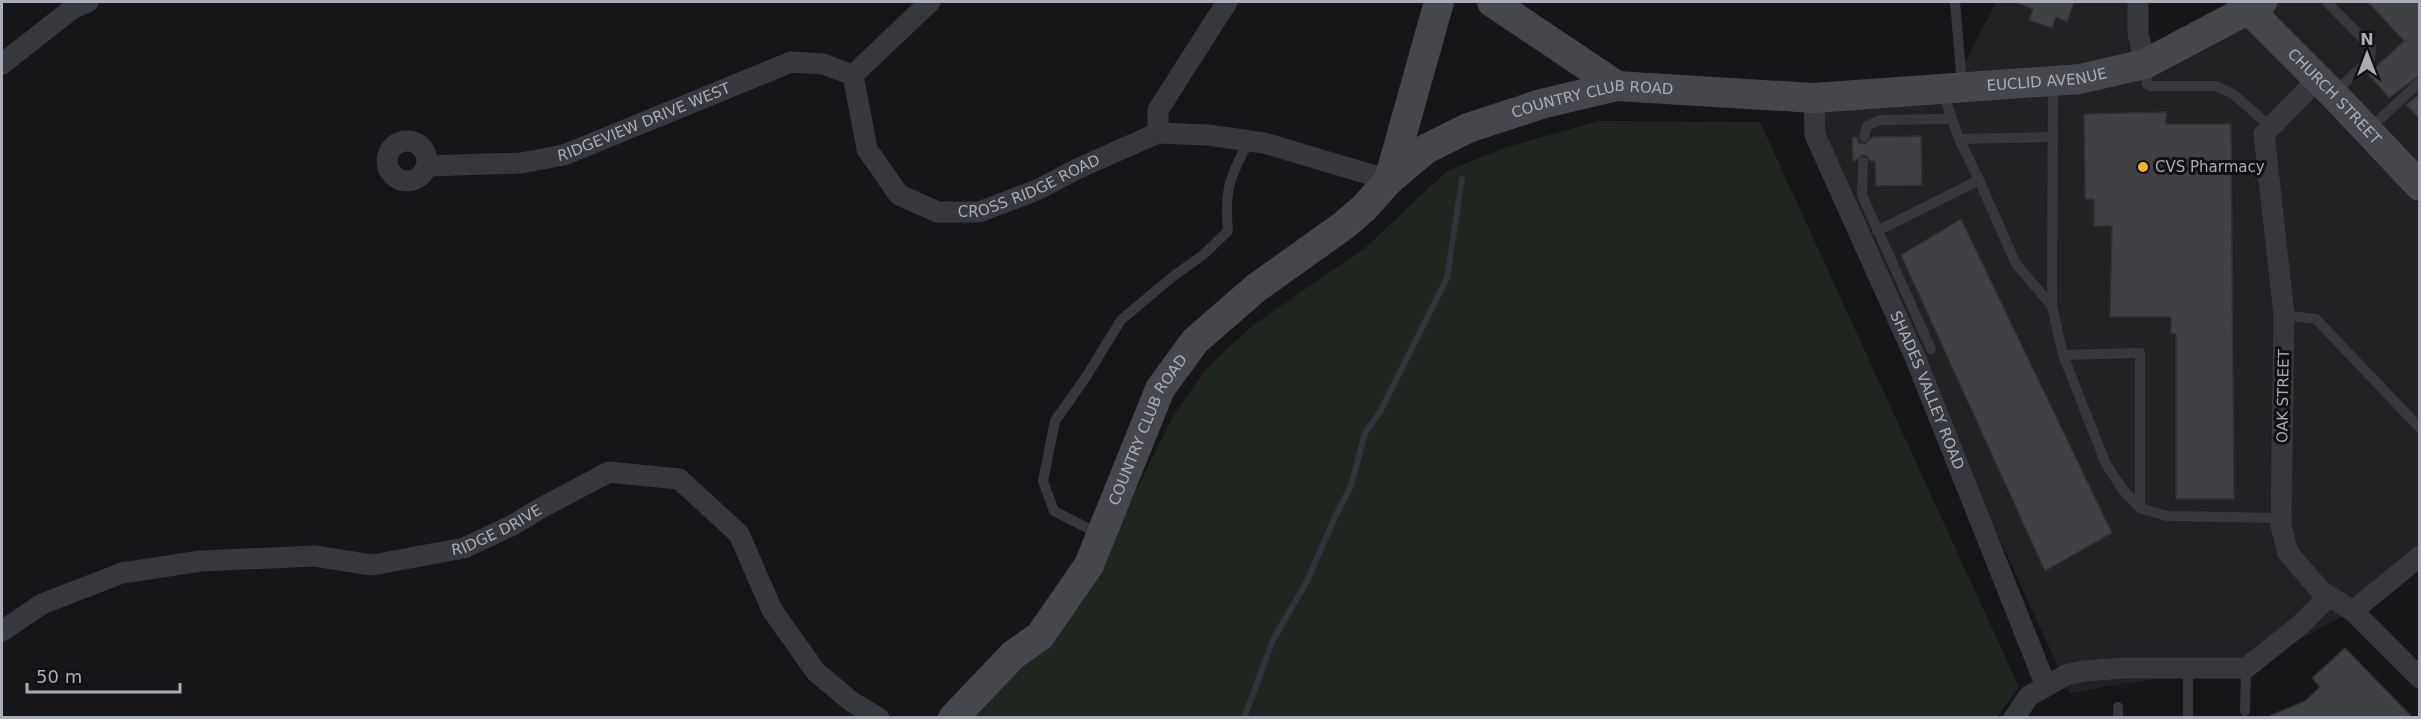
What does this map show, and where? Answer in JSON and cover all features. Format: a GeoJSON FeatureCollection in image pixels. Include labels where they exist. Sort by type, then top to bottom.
{"type":"FeatureCollection","features":[{"type":"Feature","properties":{"kind":"street"},"geometry":{"type":"LineString","coordinates":[[2,64],[72,9],[88,2]]}},
{"type":"Feature","properties":{"kind":"street"},"geometry":{"type":"LineString","coordinates":[[853,75],[930,2]]}},
{"type":"Feature","properties":{"kind":"street"},"geometry":{"type":"LineString","coordinates":[[1158,133],[1158,110],[1227,2]]}},
{"type":"Feature","properties":{"kind":"street","name":"COUNTRY CLUB ROAD"},"geometry":{"type":"LineString","coordinates":[[1389,180],[1439,2]]}},
{"type":"Feature","properties":{"kind":"street"},"geometry":{"type":"LineString","coordinates":[[1492,2],[1617,86]]}},
{"type":"Feature","properties":{"kind":"street"},"geometry":{"type":"LineString","coordinates":[[2138,2],[2138,33],[2145,64]]}},
{"type":"Feature","properties":{"kind":"street","name":"EUCLID AVENUE"},"geometry":{"type":"LineString","coordinates":[[1814,98],[2080,80],[2145,64],[2255,5]]}},
{"type":"Feature","properties":{"kind":"street","name":"CHURCH STREET"},"geometry":{"type":"LineString","coordinates":[[2255,5],[2326,86],[2420,186]]}},
{"type":"Feature","properties":{"kind":"street","name":"RIDGEVIEW DRIVE WEST"},"geometry":{"type":"LineString","coordinates":[[427,166],[521,163],[564,155],[791,62],[824,64],[853,75]]}},
{"type":"Feature","properties":{"kind":"street","name":"CROSS RIDGE ROAD"},"geometry":{"type":"LineString","coordinates":[[853,75],[867,149],[898,195],[938,212],[979,212],[1037,190],[1079,168],[1158,133],[1208,135],[1264,143],[1389,180]]}},
{"type":"Feature","properties":{"kind":"street","name":"COUNTRY CLUB ROAD"},"geometry":{"type":"LineString","coordinates":[[953,717],[1013,655],[1040,636],[1089,565],[1160,389],[1195,341],[1256,288],[1343,226],[1364,208],[1389,180],[1426,149],[1468,128],[1541,104],[1617,86],[1814,98]]}},
{"type":"Feature","properties":{"kind":"street"},"geometry":{"type":"LineString","coordinates":[[2271,128],[2326,86]]}},
{"type":"Feature","properties":{"kind":"street","name":"SHADES VALLEY ROAD"},"geometry":{"type":"LineString","coordinates":[[1814,98],[1815,135],[1923,353],[2046,686]]}},
{"type":"Feature","properties":{"kind":"street","name":"OAK STREET"},"geometry":{"type":"LineString","coordinates":[[2271,128],[2264,134],[2284,315],[2281,526],[2288,553],[2321,591],[2353,611],[2420,678]]}},
{"type":"Feature","properties":{"kind":"street","name":"RIDGE DRIVE"},"geometry":{"type":"LineString","coordinates":[[2,631],[42,604],[122,573],[201,561],[314,556],[372,565],[464,548],[513,525],[609,472],[679,479],[739,534],[772,610],[816,672],[852,702],[879,717]]}},
{"type":"Feature","properties":{"kind":"street"},"geometry":{"type":"LineString","coordinates":[[2353,611],[2420,556]]}},
{"type":"Feature","properties":{"kind":"street"},"geometry":{"type":"LineString","coordinates":[[2014,717],[2029,696],[2066,675],[2083,671],[2124,668],[2246,668],[2300,625],[2329,596]]}},
{"type":"Feature","properties":{"kind":"lane"},"geometry":{"type":"LineString","coordinates":[[1955,2],[1950,119],[2016,264],[2052,306]]}},
{"type":"Feature","properties":{"kind":"lane"},"geometry":{"type":"LineString","coordinates":[[2326,86],[2370,59],[2372,54],[2371,47],[2327,2]]}},
{"type":"Feature","properties":{"kind":"lane"},"geometry":{"type":"LineString","coordinates":[[2145,64],[2147,84],[2151,86],[2216,86],[2233,94],[2271,128]]}},
{"type":"Feature","properties":{"kind":"lane"},"geometry":{"type":"LineString","coordinates":[[2053,81],[2052,306],[2062,355],[2106,464],[2123,490],[2140,508],[2167,516],[2281,518]]}},
{"type":"Feature","properties":{"kind":"lane"},"geometry":{"type":"LineString","coordinates":[[2368,130],[2420,82]]}},
{"type":"Feature","properties":{"kind":"lane"},"geometry":{"type":"LineString","coordinates":[[1864,137],[1867,126],[1880,120],[1950,119]]}},
{"type":"Feature","properties":{"kind":"lane"},"geometry":{"type":"LineString","coordinates":[[1959,139],[2053,137]]}},
{"type":"Feature","properties":{"kind":"lane"},"geometry":{"type":"LineString","coordinates":[[1101,535],[1054,512],[1043,482],[1055,421],[1121,320],[1171,278],[1203,255],[1228,231],[1226,208],[1231,174],[1249,141]]}},
{"type":"Feature","properties":{"kind":"lane"},"geometry":{"type":"LineString","coordinates":[[1863,162],[1862,195],[1923,353],[1942,344]]}},
{"type":"Feature","properties":{"kind":"lane"},"geometry":{"type":"LineString","coordinates":[[1877,231],[1979,180]]}},
{"type":"Feature","properties":{"kind":"lane"},"geometry":{"type":"LineString","coordinates":[[2284,315],[2316,319],[2420,428]]}},
{"type":"Feature","properties":{"kind":"lane"},"geometry":{"type":"LineString","coordinates":[[2062,355],[2140,353],[2140,508]]}},
{"type":"Feature","properties":{"kind":"lane"},"geometry":{"type":"LineString","coordinates":[[2245,711],[2246,668]]}},
{"type":"Feature","properties":{"kind":"lane"},"geometry":{"type":"LineString","coordinates":[[2188,669],[2188,717]]}},
{"type":"Feature","properties":{"kind":"shaded area"},"geometry":{"type":"Polygon","coordinates":[[[1996,2],[2142,2],[2145,64],[2254,2],[2419,2],[2419,555],[2353,611],[2246,668],[2126,683],[2070,693],[1815,135],[1814,98],[1952,88],[1996,2]]]}},
{"type":"Feature","properties":{"kind":"shaded area"},"geometry":{"type":"Polygon","coordinates":[[[1599,121],[1760,122],[2019,687],[1996,718],[965,718],[1097,569],[1173,416],[1206,369],[1252,326],[1365,248],[1447,171],[1507,147],[1599,121]]]}},
{"type":"Feature","properties":{"kind":"building"},"geometry":{"type":"Polygon","coordinates":[[[2018,2],[2074,2],[2067,22],[2056,17],[2052,28],[2029,20],[2033,9],[2018,2]]]}},
{"type":"Feature","properties":{"kind":"building"},"geometry":{"type":"Polygon","coordinates":[[[2368,2],[2420,2],[2420,75],[2389,98],[2368,74],[2404,41],[2368,2]]]}},
{"type":"Feature","properties":{"kind":"building"},"geometry":{"type":"Polygon","coordinates":[[[2420,93],[2420,119],[2406,105],[2420,93]]]}},
{"type":"Feature","properties":{"kind":"building"},"geometry":{"type":"Polygon","coordinates":[[[2166,112],[2166,124],[2231,124],[2234,499],[2176,499],[2176,334],[2171,334],[2171,317],[2110,317],[2112,226],[2094,226],[2094,199],[2085,199],[2084,114],[2166,112]]]}},
{"type":"Feature","properties":{"kind":"building"},"geometry":{"type":"Polygon","coordinates":[[[1921,136],[1922,185],[1876,186],[1875,161],[1870,161],[1867,156],[1863,155],[1853,162],[1852,137],[1857,137],[1859,143],[1865,144],[1872,137],[1921,136]]]}},
{"type":"Feature","properties":{"kind":"building"},"geometry":{"type":"Polygon","coordinates":[[[1961,219],[2112,533],[2045,571],[1901,255],[1961,219]]]}},
{"type":"Feature","properties":{"kind":"building"},"geometry":{"type":"Polygon","coordinates":[[[2345,648],[2412,717],[2267,717],[2305,701],[2320,687],[2312,678],[2345,648]]]}},
{"type":"Feature","properties":{"kind":"waterway"},"geometry":{"type":"LineString","coordinates":[[1244,718],[1273,640],[1307,581],[1351,486],[1365,433],[1380,412],[1447,278],[1462,179]]}},
{"type":"Feature","properties":{"kind":"place","name":"CVS Pharmacy"},"geometry":{"type":"Point","coordinates":[2143,167]}}]}
